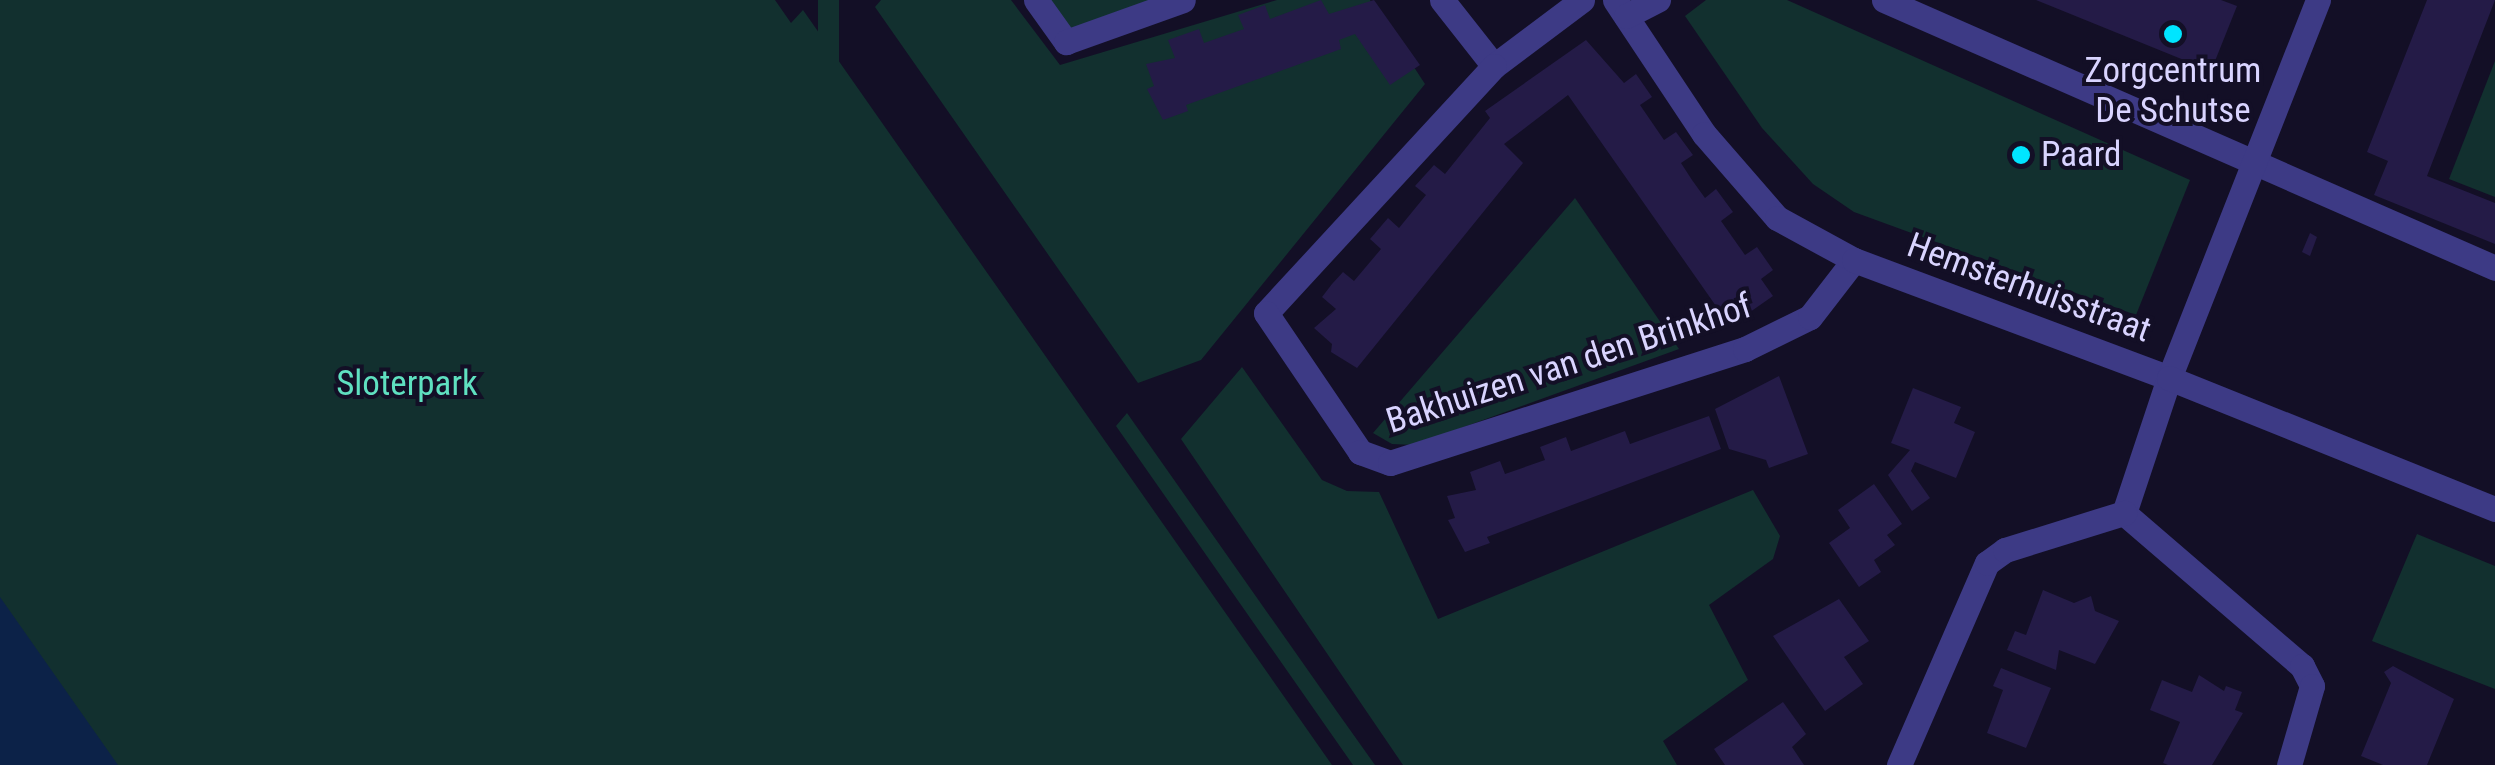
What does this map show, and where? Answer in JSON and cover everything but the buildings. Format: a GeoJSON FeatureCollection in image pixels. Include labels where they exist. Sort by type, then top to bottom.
{"type":"FeatureCollection","features":[{"type":"Feature","properties":{"kind":"street"},"geometry":{"type":"LineString","coordinates":[[1036,0],[1066,42],[1183,0]]}},
{"type":"Feature","properties":{"kind":"street"},"geometry":{"type":"LineString","coordinates":[[1442,0],[1494,66]]}},
{"type":"Feature","properties":{"kind":"street","name":"Bakhuizen van den Brinkhof"},"geometry":{"type":"LineString","coordinates":[[1582,0],[1494,66],[1266,314],[1360,452],[1390,464],[1745,349],[1810,317],[1854,260]]}},
{"type":"Feature","properties":{"kind":"street","name":"Hemsterhuisstraat"},"geometry":{"type":"LineString","coordinates":[[1658,0],[1620,8],[1704,134],[1778,218],[1854,260],[2169,378],[2495,510]]}},
{"type":"Feature","properties":{"kind":"street"},"geometry":{"type":"LineString","coordinates":[[1884,0],[2495,268]]}},
{"type":"Feature","properties":{"kind":"street"},"geometry":{"type":"LineString","coordinates":[[2124,513],[2169,378],[2318,0]]}},
{"type":"Feature","properties":{"kind":"street"},"geometry":{"type":"LineString","coordinates":[[1899,765],[1986,563],[2005,550],[2124,513]]}},
{"type":"Feature","properties":{"kind":"street"},"geometry":{"type":"LineString","coordinates":[[2124,513],[2302,666],[2312,686],[2289,765]]}},
{"type":"Feature","properties":{"kind":"green space","name":"Sloterpark"},"geometry":{"type":"Polygon","coordinates":[[[0,0],[775,0],[791,23],[803,10],[1332,765],[0,765],[0,0]]]}},
{"type":"Feature","properties":{"kind":"green space"},"geometry":{"type":"Polygon","coordinates":[[[818,0],[839,0],[839,488],[818,488],[818,0]]]}},
{"type":"Feature","properties":{"kind":"green space"},"geometry":{"type":"Polygon","coordinates":[[[881,0],[1011,0],[1060,65],[1277,0],[1370,0],[1425,84],[1201,360],[1138,383],[875,7],[881,0]]]}},
{"type":"Feature","properties":{"kind":"green space"},"geometry":{"type":"Polygon","coordinates":[[[1047,0],[1157,0],[1066,30],[1047,0]]]}},
{"type":"Feature","properties":{"kind":"green space"},"geometry":{"type":"Polygon","coordinates":[[[1706,0],[1787,0],[2190,180],[2136,315],[1854,212],[1813,184],[1762,128],[1685,16],[1706,0]]]}},
{"type":"Feature","properties":{"kind":"green space"},"geometry":{"type":"Polygon","coordinates":[[[2495,61],[2495,197],[2449,179],[2495,61]]]}},
{"type":"Feature","properties":{"kind":"green space"},"geometry":{"type":"Polygon","coordinates":[[[1575,198],[1679,349],[1414,445],[1392,444],[1373,433],[1575,198]]]}},
{"type":"Feature","properties":{"kind":"green space"},"geometry":{"type":"Polygon","coordinates":[[[1242,367],[1322,480],[1347,491],[1379,492],[1438,619],[1753,490],[1780,536],[1773,559],[1709,605],[1748,680],[1663,741],[1677,765],[1403,765],[1181,439],[1242,367]]]}},
{"type":"Feature","properties":{"kind":"green space"},"geometry":{"type":"Polygon","coordinates":[[[1127,413],[1375,765],[1353,765],[1116,426],[1127,413]]]}},
{"type":"Feature","properties":{"kind":"green space"},"geometry":{"type":"Polygon","coordinates":[[[2417,534],[2495,566],[2495,689],[2372,641],[2417,534]]]}},
{"type":"Feature","properties":{"kind":"water"},"geometry":{"type":"Polygon","coordinates":[[[0,597],[118,765],[0,765],[0,597]]]}},
{"type":"Feature","properties":{"kind":"place","name":"Zorgcentrum De Schutse"},"geometry":{"type":"Point","coordinates":[2173,34]}},
{"type":"Feature","properties":{"kind":"place","name":"Paard"},"geometry":{"type":"Point","coordinates":[2021,155]}}]}
